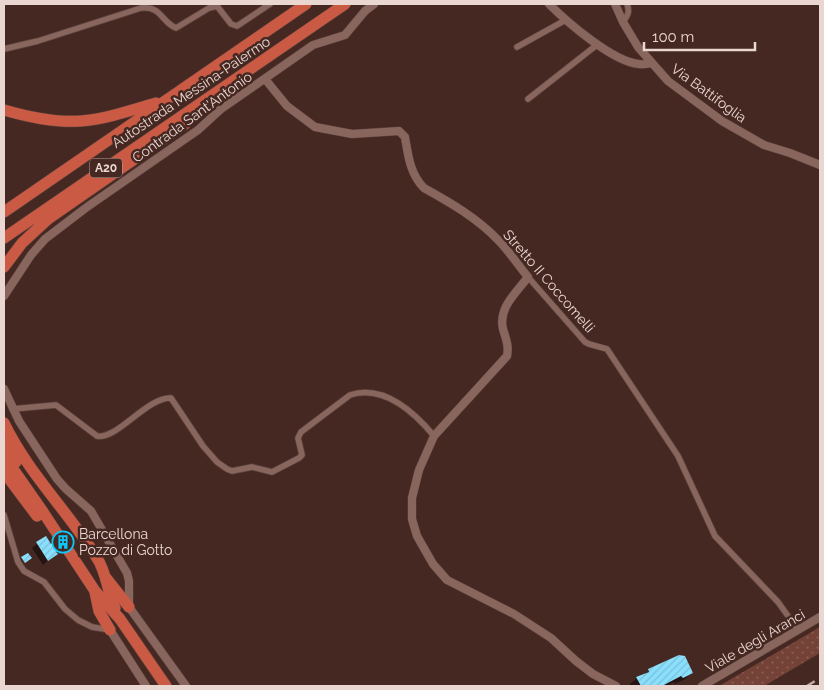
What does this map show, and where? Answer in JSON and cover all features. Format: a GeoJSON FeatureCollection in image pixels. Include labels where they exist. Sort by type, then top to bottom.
{"type":"FeatureCollection","features":[{"type":"Feature","properties":{"kind":"highway","name":"Autostrada Messina-Palermo"},"geometry":{"type":"LineString","coordinates":[[4,212],[306,4]]}},
{"type":"Feature","properties":{"kind":"highway","name":"Autostrada Messina-Palermo"},"geometry":{"type":"LineString","coordinates":[[4,238],[345,4]]}},
{"type":"Feature","properties":{"kind":"highway"},"geometry":{"type":"LineString","coordinates":[[4,267],[22,244],[48,219],[185,124],[208,98]]}},
{"type":"Feature","properties":{"kind":"highway"},"geometry":{"type":"LineString","coordinates":[[4,110],[46,119],[80,121],[102,118],[165,101]]}},
{"type":"Feature","properties":{"kind":"highway"},"geometry":{"type":"LineString","coordinates":[[4,423],[24,459],[43,486],[72,520],[99,560],[110,600],[120,619],[166,686]]}},
{"type":"Feature","properties":{"kind":"highway"},"geometry":{"type":"LineString","coordinates":[[4,444],[38,492],[55,509]]}},
{"type":"Feature","properties":{"kind":"highway"},"geometry":{"type":"LineString","coordinates":[[4,456],[41,521],[80,578],[110,630]]}},
{"type":"Feature","properties":{"kind":"highway"},"geometry":{"type":"LineString","coordinates":[[4,472],[43,512],[95,592]]}},
{"type":"Feature","properties":{"kind":"highway"},"geometry":{"type":"LineString","coordinates":[[43,486],[55,509],[104,577],[129,607]]}},
{"type":"Feature","properties":{"kind":"highway"},"geometry":{"type":"LineString","coordinates":[[27,497],[57,520],[92,575],[99,611]]}},
{"type":"Feature","properties":{"kind":"highway"},"geometry":{"type":"LineString","coordinates":[[80,578],[120,619]]}},
{"type":"Feature","properties":{"kind":"street"},"geometry":{"type":"LineString","coordinates":[[4,49],[38,41],[141,8],[156,10],[176,28],[203,11],[216,6],[231,24],[237,26],[270,4]]}},
{"type":"Feature","properties":{"kind":"street","name":"Contrada Sant'Antonio"},"geometry":{"type":"LineString","coordinates":[[4,296],[31,255],[45,239],[87,207],[182,142],[220,109],[313,45],[345,35],[364,11],[374,4]]}},
{"type":"Feature","properties":{"kind":"street"},"geometry":{"type":"LineString","coordinates":[[549,4],[598,44],[620,58],[640,65],[651,63]]}},
{"type":"Feature","properties":{"kind":"street","name":"Via Battifoglia"},"geometry":{"type":"LineString","coordinates":[[615,4],[638,47],[668,81],[722,121],[764,145],[790,152],[820,165]]}},
{"type":"Feature","properties":{"kind":"street"},"geometry":{"type":"LineString","coordinates":[[623,22],[628,15],[627,4]]}},
{"type":"Feature","properties":{"kind":"street"},"geometry":{"type":"LineString","coordinates":[[517,47],[562,22],[565,18]]}},
{"type":"Feature","properties":{"kind":"street"},"geometry":{"type":"LineString","coordinates":[[528,99],[598,44]]}},
{"type":"Feature","properties":{"kind":"street","name":"Stretto II Coccomelli"},"geometry":{"type":"LineString","coordinates":[[265,79],[287,106],[315,127],[352,134],[402,132],[405,136],[412,170],[424,188],[459,208],[480,224],[498,240],[585,342],[607,349],[678,456],[715,536],[778,602],[798,630]]}},
{"type":"Feature","properties":{"kind":"street"},"geometry":{"type":"LineString","coordinates":[[528,277],[504,309],[502,319],[508,343],[507,356],[434,436],[419,470],[412,498],[412,519],[417,536],[433,564],[447,580],[514,614],[551,638],[593,674],[616,686]]}},
{"type":"Feature","properties":{"kind":"street"},"geometry":{"type":"LineString","coordinates":[[4,389],[12,409],[57,479],[90,512],[126,568],[129,581],[129,607],[186,686]]}},
{"type":"Feature","properties":{"kind":"street"},"geometry":{"type":"LineString","coordinates":[[12,409],[56,405],[101,437],[112,432],[158,400],[171,398],[212,458],[222,466],[232,470],[252,466],[272,472],[299,458],[302,455],[298,438],[301,432],[350,395],[357,392],[380,393],[423,424],[434,436]]}},
{"type":"Feature","properties":{"kind":"street"},"geometry":{"type":"LineString","coordinates":[[4,515],[18,562],[24,571],[44,582],[65,609],[78,620],[92,627],[110,630],[146,686]]}},
{"type":"Feature","properties":{"kind":"street","name":"Viale degli Aranci"},"geometry":{"type":"LineString","coordinates":[[702,686],[820,617]]}},
{"type":"Feature","properties":{"kind":"shaded area"},"geometry":{"type":"Polygon","coordinates":[[[820,627],[820,653],[764,686],[719,686],[820,627]]]}},
{"type":"Feature","properties":{"kind":"building"},"geometry":{"type":"Polygon","coordinates":[[[69,532],[74,540],[56,552],[58,554],[48,561],[36,542],[46,536],[51,544],[69,532]]]}},
{"type":"Feature","properties":{"kind":"building"},"geometry":{"type":"Polygon","coordinates":[[[28,553],[32,558],[25,563],[21,557],[28,553]]]}},
{"type":"Feature","properties":{"kind":"building"},"geometry":{"type":"Polygon","coordinates":[[[679,655],[685,656],[693,673],[683,678],[681,676],[662,686],[641,686],[636,677],[649,672],[648,669],[679,655]]]}},
{"type":"Feature","properties":{"kind":"railway"},"geometry":{"type":"LineString","coordinates":[[807,686],[820,678]]}},
{"type":"Feature","properties":{"kind":"place","name":"Barcellona Pozzo di Gotto"},"geometry":{"type":"Point","coordinates":[63,542]}}]}
